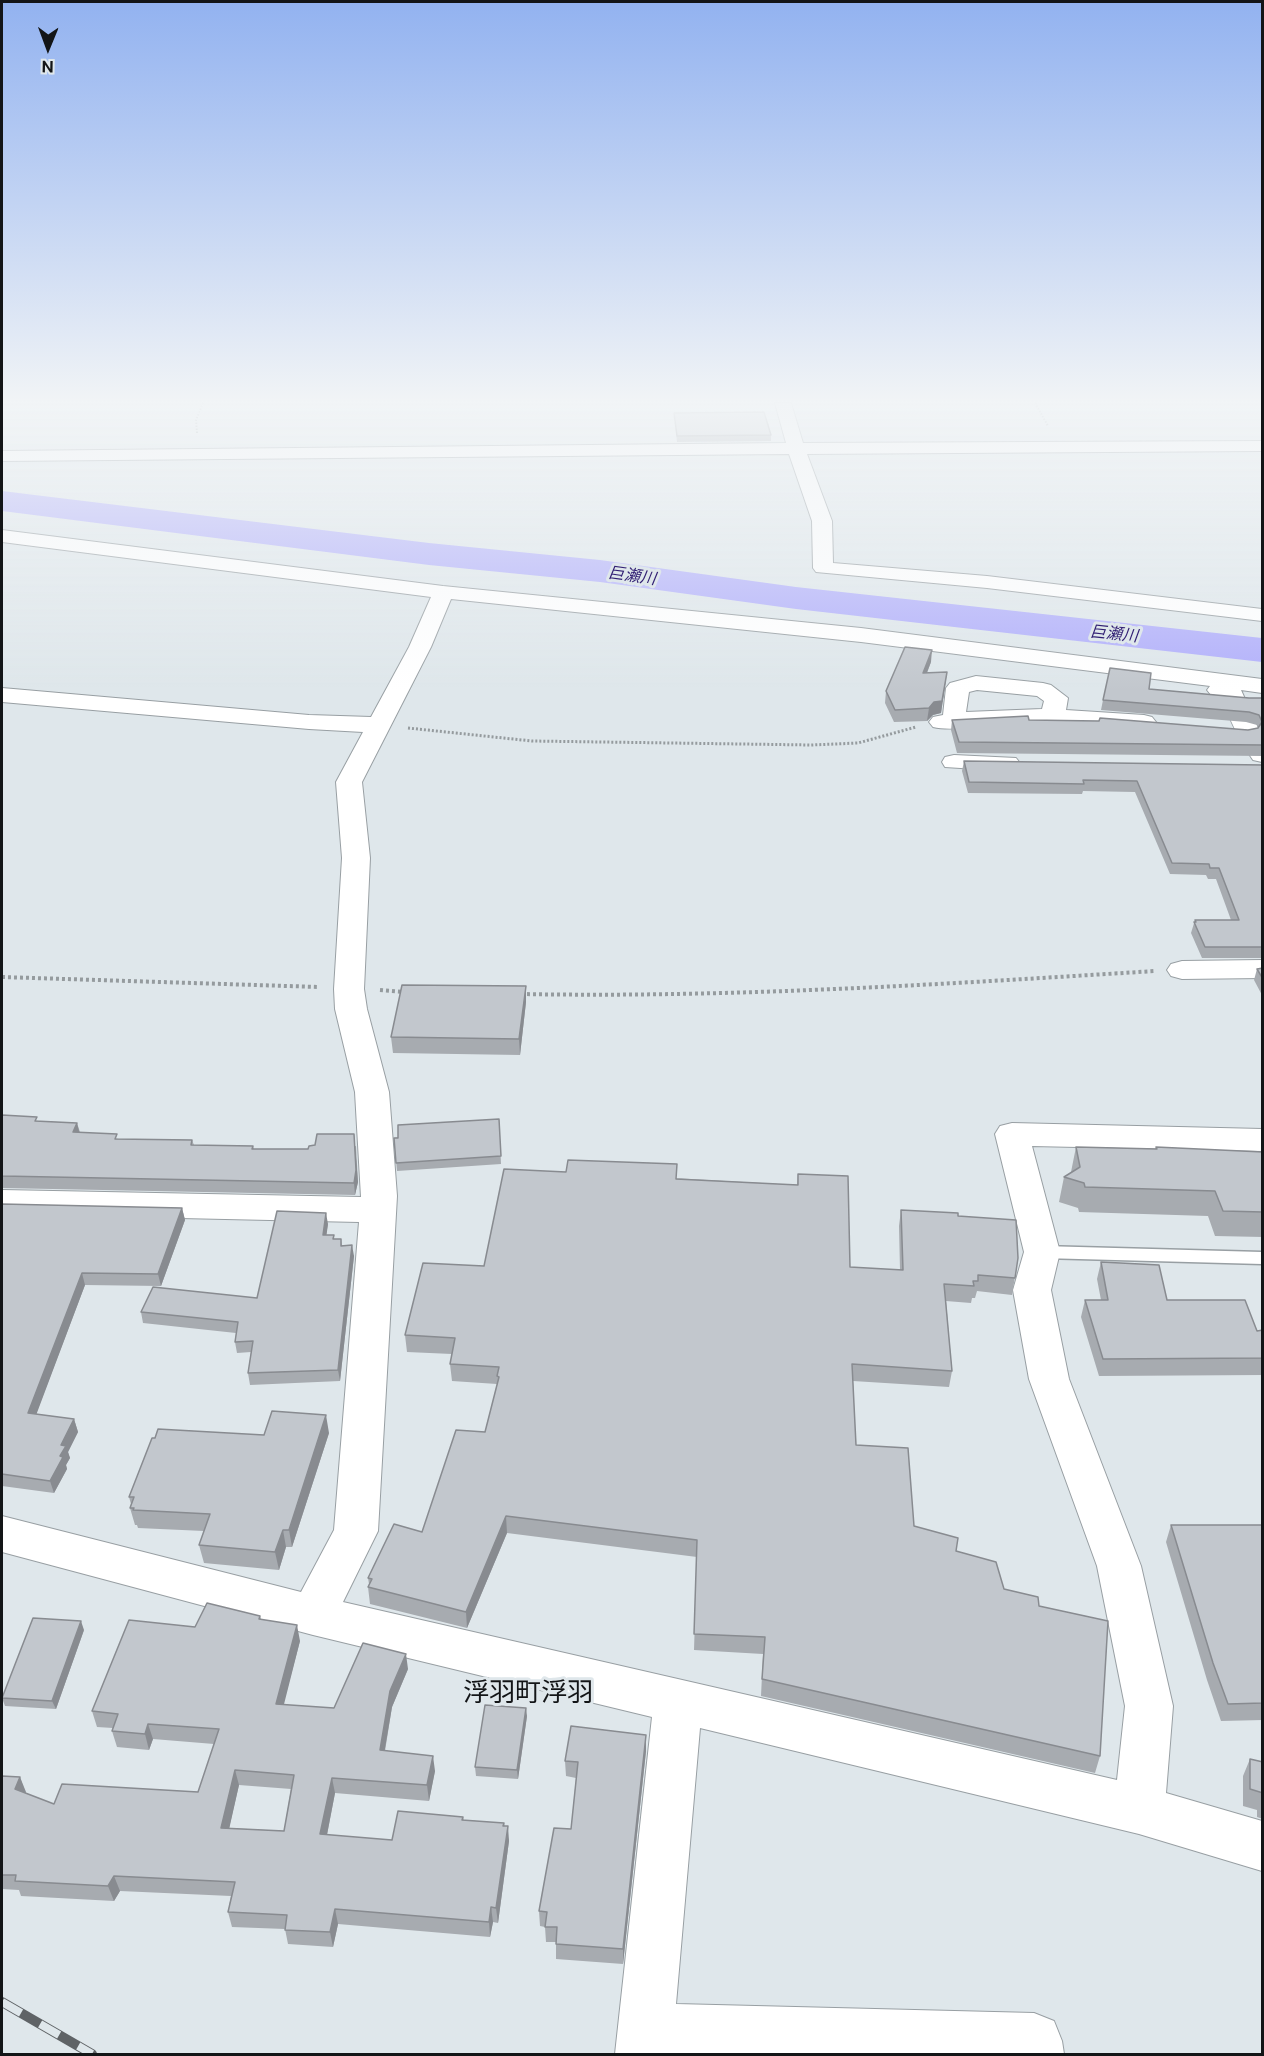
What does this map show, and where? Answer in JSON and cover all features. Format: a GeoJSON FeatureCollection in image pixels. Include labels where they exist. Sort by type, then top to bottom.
{"type":"FeatureCollection","features":[{"type":"Feature","properties":{"kind":"street"},"geometry":{"type":"LineString","coordinates":[[814,499],[822,521],[823,568],[987,582],[1263,615]]}},
{"type":"Feature","properties":{"kind":"street"},"geometry":{"type":"LineString","coordinates":[[2,536],[443,592],[861,635],[1263,686]]}},
{"type":"Feature","properties":{"kind":"street"},"geometry":{"type":"LineString","coordinates":[[313,1615],[356,1531],[378,1210],[372,1092],[351,1009],[349,988],[356,858],[349,782],[420,647],[443,592]]}},
{"type":"Feature","properties":{"kind":"street"},"geometry":{"type":"LineString","coordinates":[[1150,671],[1167,683],[1263,695]]}},
{"type":"Feature","properties":{"kind":"street"},"geometry":{"type":"LineString","coordinates":[[1053,716],[1056,698],[1043,690],[976,683],[958,688],[954,711],[949,721],[1053,716],[1170,724]]}},
{"type":"Feature","properties":{"kind":"street"},"geometry":{"type":"LineString","coordinates":[[1230,691],[1249,738]]}},
{"type":"Feature","properties":{"kind":"street"},"geometry":{"type":"LineString","coordinates":[[2,695],[309,722],[380,725]]}},
{"type":"Feature","properties":{"kind":"street"},"geometry":{"type":"LineString","coordinates":[[954,762],[1025,763]]}},
{"type":"Feature","properties":{"kind":"street"},"geometry":{"type":"LineString","coordinates":[[1182,970],[1263,969]]}},
{"type":"Feature","properties":{"kind":"street"},"geometry":{"type":"LineString","coordinates":[[1139,1810],[1149,1706],[1119,1566],[1049,1379],[1032,1290],[1042,1252],[1012,1134],[1263,1140]]}},
{"type":"Feature","properties":{"kind":"street"},"geometry":{"type":"LineString","coordinates":[[2,1202],[378,1210]]}},
{"type":"Feature","properties":{"kind":"street"},"geometry":{"type":"LineString","coordinates":[[2,1534],[313,1615],[1139,1810],[1263,1846]]}},
{"type":"Feature","properties":{"kind":"street"},"geometry":{"type":"LineString","coordinates":[[678,1702],[644,2043],[1034,2042],[1036,2055]]}},
{"type":"Feature","properties":{"kind":"lane"},"geometry":{"type":"LineString","coordinates":[[1042,1252],[1263,1258]]}},
{"type":"Feature","properties":{"kind":"path"},"geometry":{"type":"LineString","coordinates":[[380,725],[532,741],[811,745],[858,743],[949,721]]}},
{"type":"Feature","properties":{"kind":"path"},"geometry":{"type":"LineString","coordinates":[[515,994],[630,996],[827,991],[1182,970]]}},
{"type":"Feature","properties":{"kind":"path"},"geometry":{"type":"LineString","coordinates":[[2,977],[412,992]]}},
{"type":"Feature","properties":{"kind":"building"},"geometry":{"type":"Polygon","coordinates":[[[905,647],[932,650],[923,673],[947,672],[942,701],[934,702],[929,708],[895,710],[886,691],[905,647]]]}},
{"type":"Feature","properties":{"kind":"building"},"geometry":{"type":"Polygon","coordinates":[[[1110,668],[1151,673],[1149,689],[1263,698],[1263,745],[959,742],[952,720],[1028,716],[1029,720],[1099,721],[1100,718],[1248,730],[1258,728],[1262,722],[1259,715],[1249,712],[1103,700],[1110,668]]]}},
{"type":"Feature","properties":{"kind":"building"},"geometry":{"type":"Polygon","coordinates":[[[964,761],[1263,765],[1263,947],[1205,947],[1195,920],[1239,920],[1219,868],[1210,868],[1209,864],[1172,863],[1137,781],[1083,780],[1084,784],[969,782],[964,761]]]}},
{"type":"Feature","properties":{"kind":"building"},"geometry":{"type":"Polygon","coordinates":[[[1263,968],[1263,979],[1257,969],[1263,968]]]}},
{"type":"Feature","properties":{"kind":"building"},"geometry":{"type":"Polygon","coordinates":[[[402,985],[526,986],[519,1039],[391,1037],[402,985]]]}},
{"type":"Feature","properties":{"kind":"building"},"geometry":{"type":"Polygon","coordinates":[[[2,1115],[37,1117],[35,1121],[77,1123],[73,1132],[117,1134],[115,1139],[192,1140],[191,1145],[253,1146],[252,1149],[308,1149],[309,1146],[315,1145],[317,1134],[354,1134],[356,1170],[354,1183],[2,1176],[2,1115]]]}},
{"type":"Feature","properties":{"kind":"building"},"geometry":{"type":"Polygon","coordinates":[[[499,1119],[501,1156],[396,1163],[394,1138],[398,1138],[398,1125],[499,1119]]]}},
{"type":"Feature","properties":{"kind":"building"},"geometry":{"type":"Polygon","coordinates":[[[1076,1147],[1157,1149],[1156,1147],[1263,1152],[1263,1212],[1223,1211],[1215,1191],[1085,1187],[1084,1183],[1064,1177],[1080,1167],[1076,1147]]]}},
{"type":"Feature","properties":{"kind":"building"},"geometry":{"type":"Polygon","coordinates":[[[568,1160],[677,1164],[676,1179],[798,1185],[798,1174],[848,1176],[850,1267],[903,1270],[901,1210],[958,1213],[958,1216],[1016,1220],[1018,1258],[1015,1278],[978,1275],[978,1281],[973,1281],[974,1286],[944,1284],[952,1371],[852,1364],[856,1445],[908,1448],[914,1526],[958,1538],[956,1551],[996,1562],[1004,1589],[1038,1597],[1039,1606],[1108,1621],[1100,1756],[762,1679],[765,1637],[694,1634],[697,1540],[506,1516],[466,1612],[368,1587],[372,1579],[368,1578],[394,1524],[422,1532],[456,1430],[485,1432],[499,1377],[497,1376],[499,1367],[450,1364],[455,1338],[405,1335],[423,1263],[484,1266],[504,1169],[566,1172],[568,1160]]]}},
{"type":"Feature","properties":{"kind":"building"},"geometry":{"type":"Polygon","coordinates":[[[2,1204],[182,1208],[158,1274],[82,1273],[28,1413],[74,1419],[61,1445],[66,1446],[60,1456],[63,1457],[50,1481],[2,1474],[2,1204]]]}},
{"type":"Feature","properties":{"kind":"building"},"geometry":{"type":"Polygon","coordinates":[[[277,1211],[326,1213],[323,1235],[334,1235],[333,1239],[341,1239],[341,1246],[352,1245],[338,1370],[248,1373],[253,1341],[235,1342],[238,1322],[141,1312],[153,1287],[257,1298],[277,1211]]]}},
{"type":"Feature","properties":{"kind":"building"},"geometry":{"type":"Polygon","coordinates":[[[1101,1262],[1159,1265],[1167,1300],[1245,1300],[1257,1331],[1263,1330],[1263,1358],[1103,1359],[1085,1300],[1108,1300],[1101,1262]]]}},
{"type":"Feature","properties":{"kind":"building"},"geometry":{"type":"Polygon","coordinates":[[[272,1411],[326,1415],[289,1530],[283,1530],[275,1552],[199,1545],[210,1514],[130,1508],[134,1497],[129,1497],[152,1438],[155,1438],[158,1429],[264,1435],[272,1411]]]}},
{"type":"Feature","properties":{"kind":"building"},"geometry":{"type":"Polygon","coordinates":[[[1171,1525],[1263,1525],[1263,1703],[1228,1704],[1213,1663],[1171,1525]]]}},
{"type":"Feature","properties":{"kind":"building"},"geometry":{"type":"Polygon","coordinates":[[[207,1603],[260,1616],[259,1619],[297,1625],[276,1704],[334,1708],[363,1643],[406,1654],[390,1691],[380,1750],[433,1756],[427,1785],[332,1778],[320,1834],[392,1840],[398,1811],[504,1823],[503,1826],[508,1826],[496,1908],[491,1907],[489,1922],[335,1909],[330,1932],[285,1930],[287,1915],[228,1912],[235,1882],[114,1876],[108,1886],[15,1881],[16,1875],[2,1875],[2,1776],[20,1777],[15,1789],[54,1804],[62,1784],[198,1792],[219,1729],[148,1724],[145,1734],[112,1731],[118,1714],[92,1711],[129,1620],[195,1627],[207,1603]],[[235,1770],[221,1828],[284,1831],[294,1775],[235,1770]]]}},
{"type":"Feature","properties":{"kind":"building"},"geometry":{"type":"Polygon","coordinates":[[[33,1618],[81,1621],[52,1701],[2,1698],[33,1618]]]}},
{"type":"Feature","properties":{"kind":"building"},"geometry":{"type":"Polygon","coordinates":[[[485,1705],[526,1708],[517,1770],[475,1767],[485,1705]]]}},
{"type":"Feature","properties":{"kind":"building"},"geometry":{"type":"Polygon","coordinates":[[[571,1726],[646,1735],[623,1949],[556,1944],[557,1927],[545,1927],[547,1912],[539,1911],[554,1828],[571,1829],[578,1762],[565,1761],[571,1726]]]}},
{"type":"Feature","properties":{"kind":"building"},"geometry":{"type":"Polygon","coordinates":[[[1250,1759],[1263,1762],[1263,1793],[1250,1789],[1250,1759]]]}},
{"type":"Feature","properties":{"kind":"waterway","name":"巨瀬川"},"geometry":{"type":"LineString","coordinates":[[2,501],[429,554],[600,571],[796,598],[1262,650]]}},
{"type":"Feature","properties":{"kind":"railway"},"geometry":{"type":"LineString","coordinates":[[2,2002],[92,2054]]}},
{"type":"Feature","properties":{"kind":"district","name":"浮羽町浮羽"},"geometry":{"type":"Point","coordinates":[528,1693]}}]}
